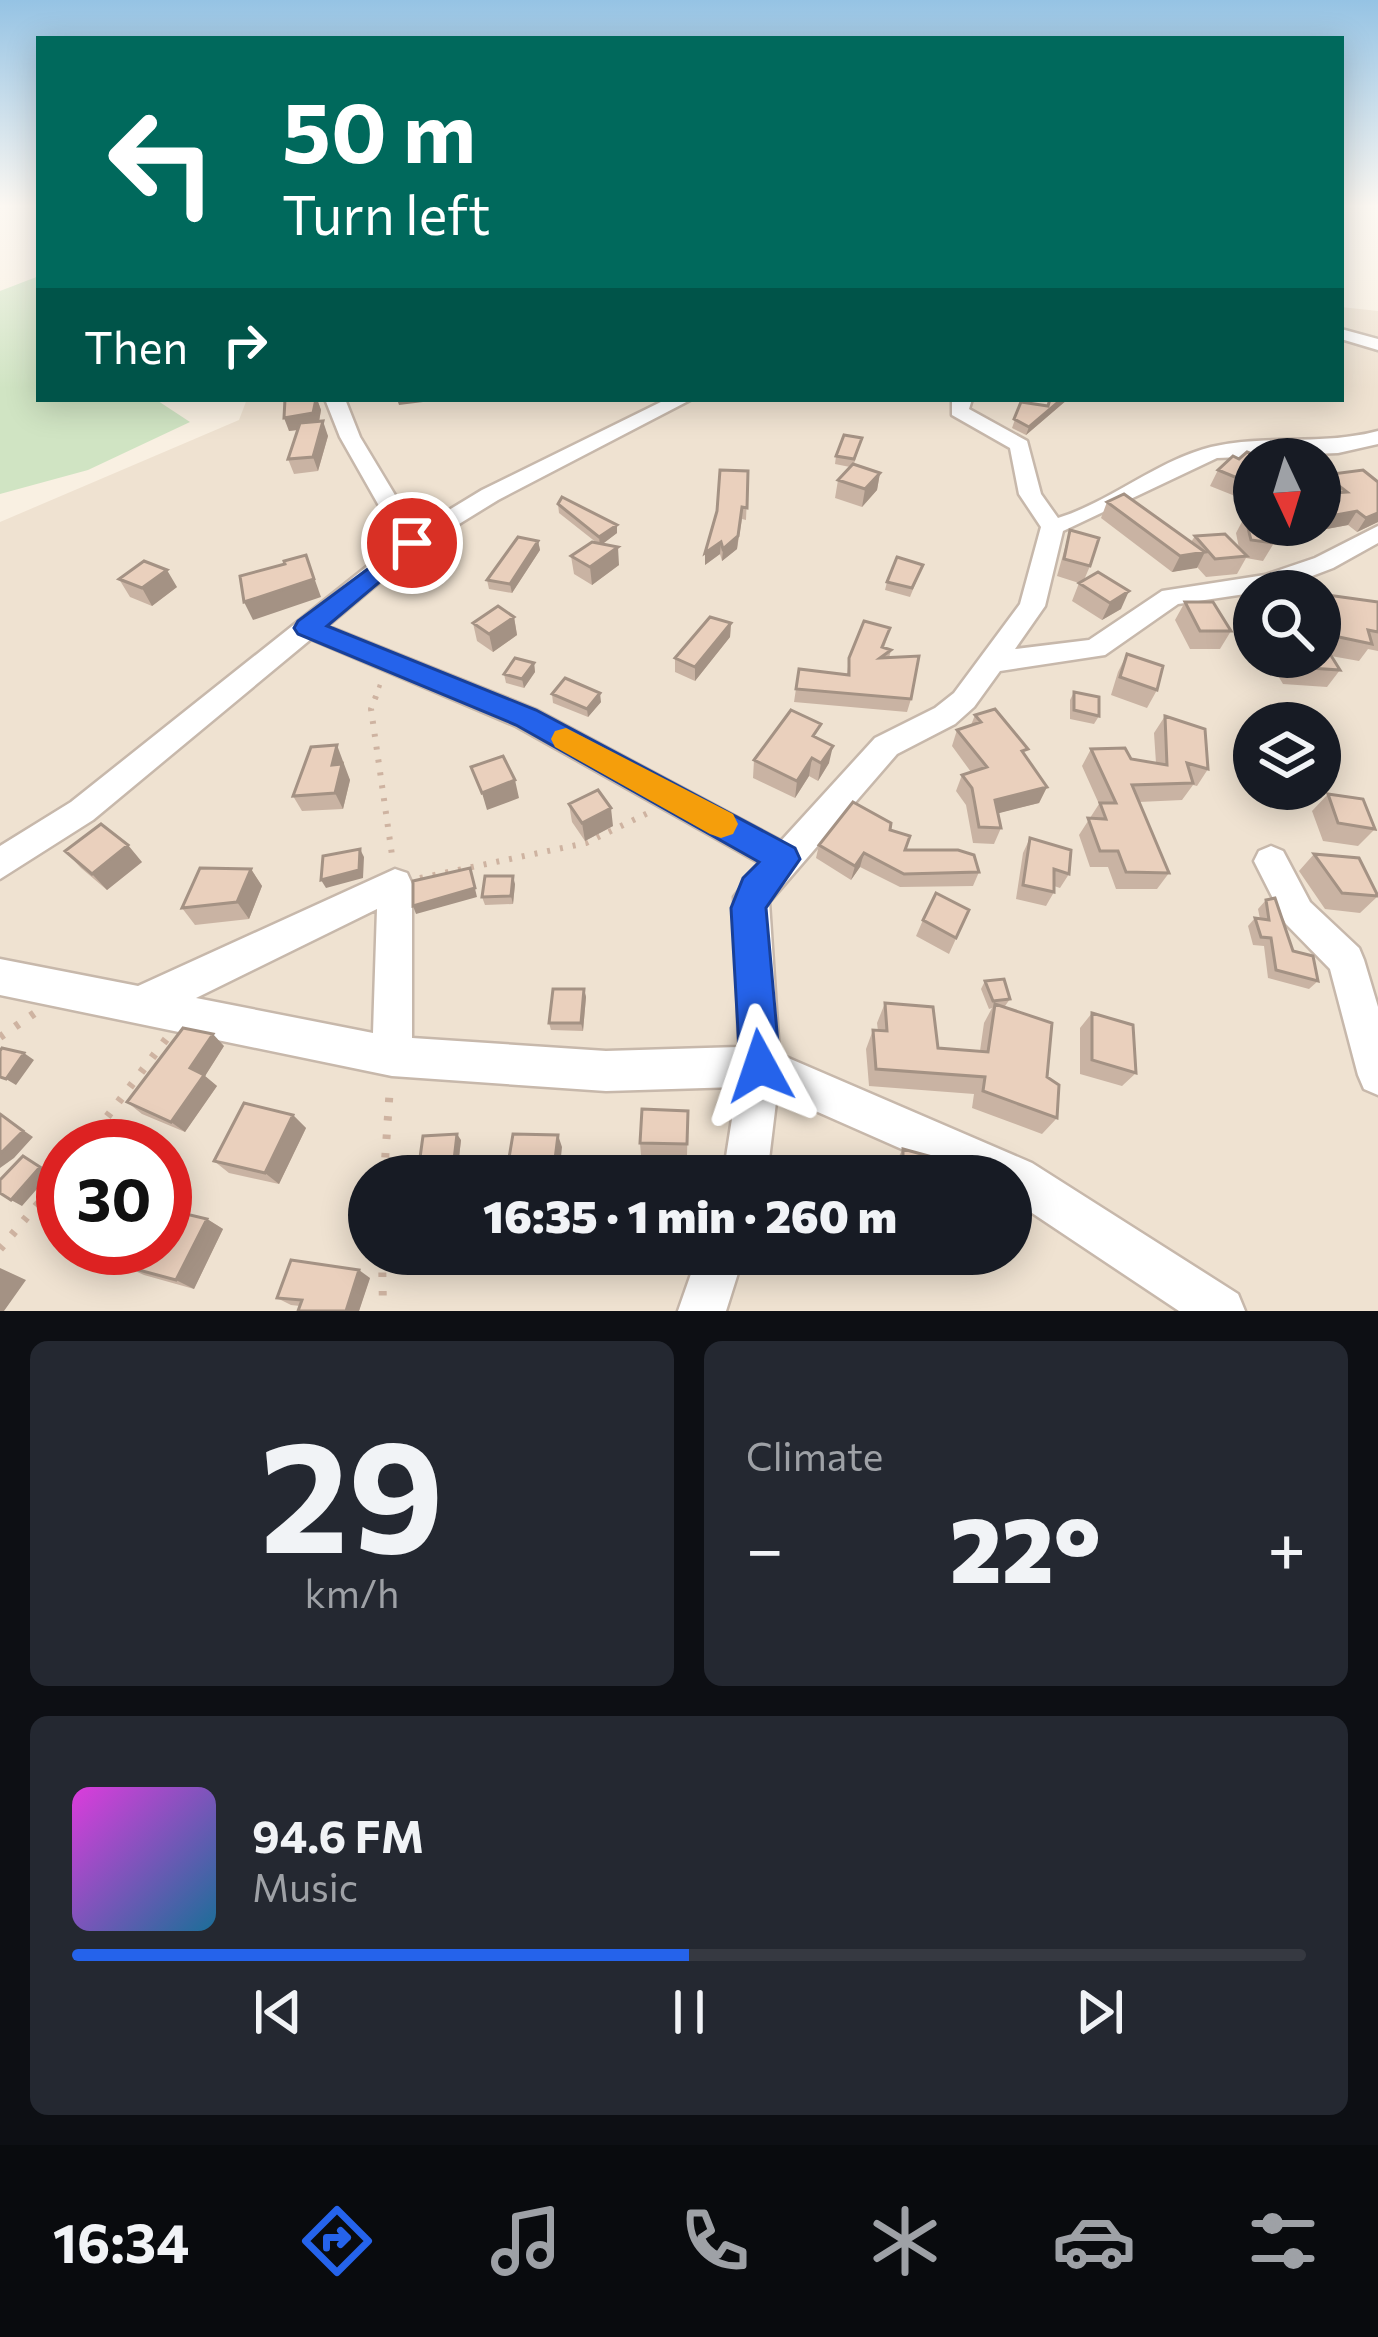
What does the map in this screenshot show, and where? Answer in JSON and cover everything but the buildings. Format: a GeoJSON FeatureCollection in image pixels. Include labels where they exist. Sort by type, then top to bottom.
{"type":"FeatureCollection","features":[{"type":"Feature","properties":{"kind":"street"},"geometry":{"type":"LineString","coordinates":[[1344,335],[1378,345]]}},
{"type":"Feature","properties":{"kind":"street"},"geometry":{"type":"LineString","coordinates":[[337,402],[350,437],[412,543]]}},
{"type":"Feature","properties":{"kind":"street"},"geometry":{"type":"LineString","coordinates":[[0,864],[82,811],[412,543],[490,495],[676,402]]}},
{"type":"Feature","properties":{"kind":"street"},"geometry":{"type":"LineString","coordinates":[[748,1155],[760,1066],[748,908],[755,889],[886,746],[955,710],[1032,606],[1053,526],[1028,486],[1022,449],[966,419],[959,411],[961,402]]}},
{"type":"Feature","properties":{"kind":"street"},"geometry":{"type":"LineString","coordinates":[[1053,526],[1100,512],[1208,454],[1345,446],[1378,437]]}},
{"type":"Feature","properties":{"kind":"street"},"geometry":{"type":"LineString","coordinates":[[993,662],[1096,648],[1171,597],[1269,583],[1324,563],[1378,533]]}},
{"type":"Feature","properties":{"kind":"street"},"geometry":{"type":"LineString","coordinates":[[308,628],[526,718],[784,859]]}},
{"type":"Feature","properties":{"kind":"street"},"geometry":{"type":"LineString","coordinates":[[1271,861],[1298,913],[1346,960],[1378,1075]]}},
{"type":"Feature","properties":{"kind":"street"},"geometry":{"type":"LineString","coordinates":[[142,1004],[395,884],[392,1057]]}},
{"type":"Feature","properties":{"kind":"street"},"geometry":{"type":"LineString","coordinates":[[0,977],[64,994],[142,1004],[392,1057],[606,1071],[760,1066],[1018,1178],[1221,1311]]}},
{"type":"Feature","properties":{"kind":"street"},"geometry":{"type":"LineString","coordinates":[[701,1311],[714,1275]]}},
{"type":"Feature","properties":{"kind":"path"},"geometry":{"type":"LineString","coordinates":[[388,661],[371,710],[395,884],[586,843],[677,800]]}},
{"type":"Feature","properties":{"kind":"path"},"geometry":{"type":"LineString","coordinates":[[105,1119],[184,1015]]}},
{"type":"Feature","properties":{"kind":"path"},"geometry":{"type":"LineString","coordinates":[[385,1155],[392,1057]]}},
{"type":"Feature","properties":{"kind":"path"},"geometry":{"type":"LineString","coordinates":[[0,1249],[36,1206]]}},
{"type":"Feature","properties":{"kind":"path"},"geometry":{"type":"LineString","coordinates":[[382,1275],[383,1309]]}},
{"type":"Feature","properties":{"kind":"shaded area"},"geometry":{"type":"Polygon","coordinates":[[[1344,307],[1378,311],[1378,1311],[0,1311],[0,522],[239,420],[246,402],[1344,402],[1344,307]]]}},
{"type":"Feature","properties":{"kind":"green space"},"geometry":{"type":"Polygon","coordinates":[[[36,277],[36,402],[160,402],[190,422],[88,470],[0,494],[0,291],[36,277]]]}},
{"type":"Feature","properties":{"kind":"slow traffic"},"geometry":{"type":"LineString","coordinates":[[566,739],[721,824]]}},
{"type":"Feature","properties":{"kind":"route"},"geometry":{"type":"LineString","coordinates":[[412,543],[308,628],[526,718],[784,859],[755,889],[748,908],[760,1066]]}}]}
